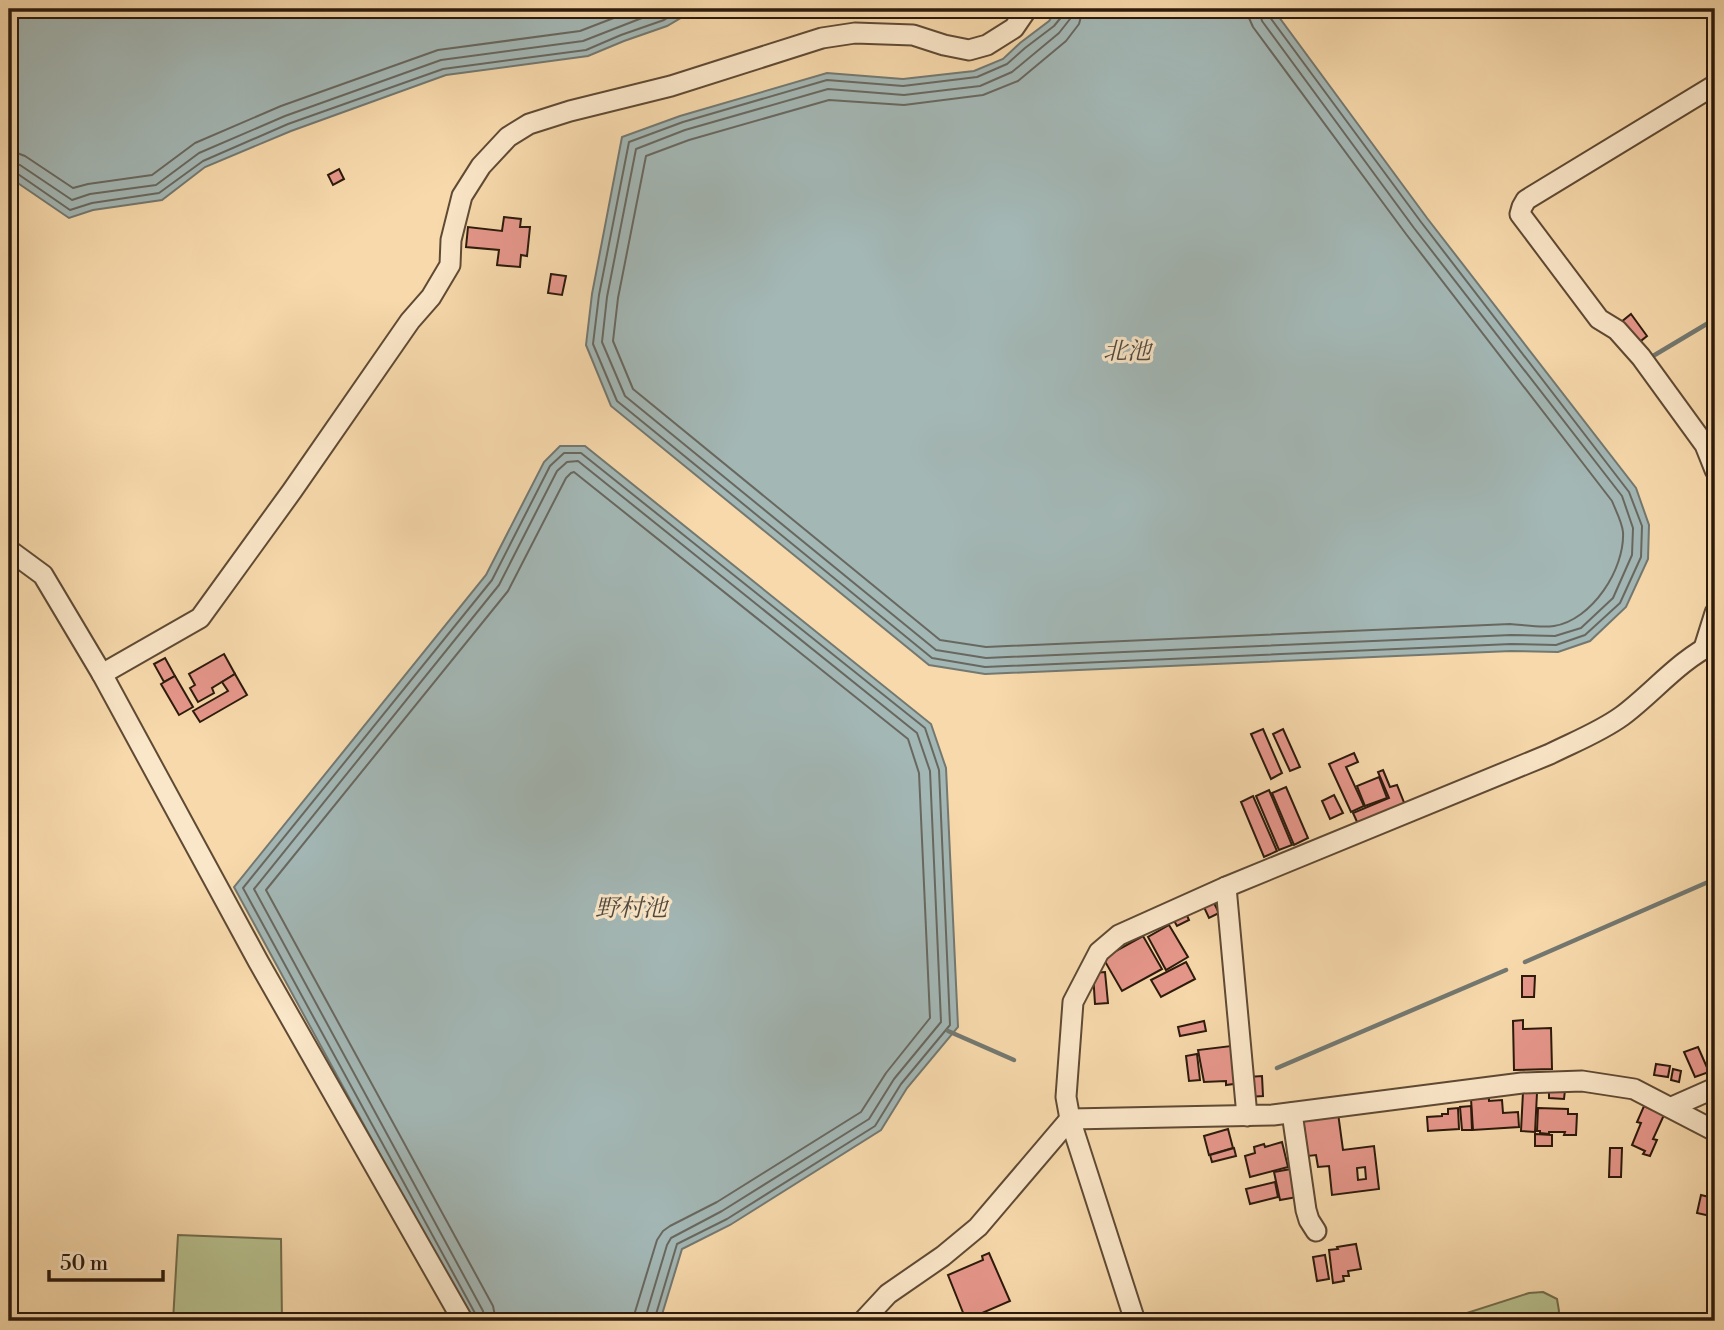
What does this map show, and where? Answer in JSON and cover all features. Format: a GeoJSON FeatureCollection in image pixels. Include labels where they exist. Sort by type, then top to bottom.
{"type":"FeatureCollection","features":[{"type":"Feature","properties":{"kind":"street"},"geometry":{"type":"LineString","coordinates":[[102,674],[200,618],[410,321],[431,297],[450,265],[451,240],[462,196],[481,166],[508,137],[529,124],[570,111],[671,86],[822,38],[855,33],[913,35],[944,46],[969,50],[987,45],[1014,28],[1027,9]]}},
{"type":"Feature","properties":{"kind":"street"},"geometry":{"type":"LineString","coordinates":[[1715,85],[1526,200],[1520,214],[1599,319],[1617,330],[1641,356],[1705,445],[1715,470]]}},
{"type":"Feature","properties":{"kind":"street"},"geometry":{"type":"LineString","coordinates":[[9,550],[43,575],[102,674],[265,974],[463,1321]]}},
{"type":"Feature","properties":{"kind":"street"},"geometry":{"type":"LineString","coordinates":[[1135,1321],[1070,1119],[1066,1097],[1073,1002],[1099,952],[1119,935],[1226,887],[1550,754],[1592,734],[1623,715],[1710,645],[1715,612]]}},
{"type":"Feature","properties":{"kind":"street"},"geometry":{"type":"LineString","coordinates":[[1226,887],[1247,1116]]}},
{"type":"Feature","properties":{"kind":"street"},"geometry":{"type":"LineString","coordinates":[[863,1321],[888,1294],[943,1256],[978,1227],[1070,1119],[1292,1113],[1522,1083],[1582,1081],[1634,1089],[1715,1131]]}},
{"type":"Feature","properties":{"kind":"street"},"geometry":{"type":"LineString","coordinates":[[1672,1107],[1715,1088]]}},
{"type":"Feature","properties":{"kind":"street"},"geometry":{"type":"LineString","coordinates":[[1292,1113],[1306,1210],[1316,1231]]}},
{"type":"Feature","properties":{"kind":"green space"},"geometry":{"type":"Polygon","coordinates":[[[178,1235],[281,1239],[282,1321],[173,1321],[178,1235]]]}},
{"type":"Feature","properties":{"kind":"green space"},"geometry":{"type":"Polygon","coordinates":[[[1543,1292],[1557,1299],[1559,1311],[1556,1321],[1442,1321],[1529,1293],[1543,1292]]]}},
{"type":"Feature","properties":{"kind":"water"},"geometry":{"type":"Polygon","coordinates":[[[9,9],[696,9],[667,26],[588,56],[446,75],[291,131],[205,167],[162,200],[93,210],[69,218],[9,177],[9,9]]]}},
{"type":"Feature","properties":{"kind":"water","name":"北池"},"geometry":{"type":"Polygon","coordinates":[[[1057,9],[1273,9],[1427,218],[1636,488],[1649,525],[1648,559],[1626,607],[1590,641],[1558,652],[1511,651],[985,674],[929,665],[611,406],[586,345],[592,294],[622,137],[680,116],[827,73],[903,79],[974,71],[1003,59],[1049,21],[1057,9]]]}},
{"type":"Feature","properties":{"kind":"water","name":"野村池"},"geometry":{"type":"Polygon","coordinates":[[[560,446],[585,446],[931,724],[946,768],[958,1027],[907,1088],[881,1130],[730,1225],[682,1249],[660,1321],[471,1321],[234,887],[486,575],[544,462],[560,446]]]}},
{"type":"Feature","properties":{"kind":"building"},"geometry":{"type":"Polygon","coordinates":[[[339,169],[344,179],[333,185],[328,175],[339,169]]]}},
{"type":"Feature","properties":{"kind":"building"},"geometry":{"type":"Polygon","coordinates":[[[504,217],[521,219],[520,227],[530,227],[527,256],[521,255],[520,267],[497,265],[499,250],[466,247],[468,227],[502,231],[504,217]]]}},
{"type":"Feature","properties":{"kind":"building"},"geometry":{"type":"Polygon","coordinates":[[[551,274],[566,276],[562,295],[548,293],[551,274]]]}},
{"type":"Feature","properties":{"kind":"building"},"geometry":{"type":"Polygon","coordinates":[[[1631,314],[1647,336],[1637,344],[1620,323],[1631,314]]]}},
{"type":"Feature","properties":{"kind":"building"},"geometry":{"type":"Polygon","coordinates":[[[224,654],[235,674],[212,688],[214,693],[198,702],[190,688],[195,685],[189,674],[224,654]]]}},
{"type":"Feature","properties":{"kind":"building"},"geometry":{"type":"Polygon","coordinates":[[[165,658],[175,676],[164,682],[154,664],[165,658]]]}},
{"type":"Feature","properties":{"kind":"building"},"geometry":{"type":"Polygon","coordinates":[[[235,674],[247,695],[200,722],[193,711],[228,691],[222,682],[235,674]]]}},
{"type":"Feature","properties":{"kind":"building"},"geometry":{"type":"Polygon","coordinates":[[[175,676],[193,707],[179,715],[161,684],[175,676]]]}},
{"type":"Feature","properties":{"kind":"building"},"geometry":{"type":"Polygon","coordinates":[[[1263,729],[1282,773],[1271,779],[1251,734],[1263,729]]]}},
{"type":"Feature","properties":{"kind":"building"},"geometry":{"type":"Polygon","coordinates":[[[1283,729],[1300,767],[1290,771],[1273,734],[1283,729]]]}},
{"type":"Feature","properties":{"kind":"building"},"geometry":{"type":"Polygon","coordinates":[[[1354,753],[1358,762],[1346,767],[1364,806],[1351,812],[1329,764],[1354,753]]]}},
{"type":"Feature","properties":{"kind":"building"},"geometry":{"type":"Polygon","coordinates":[[[1383,770],[1390,787],[1397,785],[1405,805],[1358,824],[1353,813],[1389,798],[1378,772],[1383,770]]]}},
{"type":"Feature","properties":{"kind":"building"},"geometry":{"type":"Polygon","coordinates":[[[1379,777],[1387,798],[1365,806],[1357,786],[1379,777]]]}},
{"type":"Feature","properties":{"kind":"building"},"geometry":{"type":"Polygon","coordinates":[[[1286,787],[1308,838],[1294,845],[1272,793],[1286,787]]]}},
{"type":"Feature","properties":{"kind":"building"},"geometry":{"type":"Polygon","coordinates":[[[1269,790],[1292,845],[1279,850],[1256,796],[1269,790]]]}},
{"type":"Feature","properties":{"kind":"building"},"geometry":{"type":"Polygon","coordinates":[[[1334,795],[1343,813],[1330,819],[1322,801],[1334,795]]]}},
{"type":"Feature","properties":{"kind":"building"},"geometry":{"type":"Polygon","coordinates":[[[1253,796],[1277,851],[1264,857],[1241,802],[1253,796]]]}},
{"type":"Feature","properties":{"kind":"building"},"geometry":{"type":"Polygon","coordinates":[[[1213,901],[1219,913],[1209,918],[1203,905],[1213,901]]]}},
{"type":"Feature","properties":{"kind":"building"},"geometry":{"type":"Polygon","coordinates":[[[1185,911],[1189,920],[1177,926],[1172,917],[1185,911]]]}},
{"type":"Feature","properties":{"kind":"building"},"geometry":{"type":"Polygon","coordinates":[[[1169,925],[1188,957],[1166,970],[1148,937],[1169,925]]]}},
{"type":"Feature","properties":{"kind":"building"},"geometry":{"type":"Polygon","coordinates":[[[1143,936],[1162,969],[1122,991],[1103,958],[1143,936]]]}},
{"type":"Feature","properties":{"kind":"building"},"geometry":{"type":"Polygon","coordinates":[[[1186,962],[1195,979],[1161,997],[1151,980],[1186,962]]]}},
{"type":"Feature","properties":{"kind":"building"},"geometry":{"type":"Polygon","coordinates":[[[1105,972],[1108,1003],[1095,1004],[1093,973],[1105,972]]]}},
{"type":"Feature","properties":{"kind":"building"},"geometry":{"type":"Polygon","coordinates":[[[1522,976],[1535,976],[1534,997],[1522,997],[1522,976]]]}},
{"type":"Feature","properties":{"kind":"building"},"geometry":{"type":"Polygon","coordinates":[[[1523,1020],[1523,1029],[1551,1028],[1552,1069],[1514,1070],[1513,1021],[1523,1020]]]}},
{"type":"Feature","properties":{"kind":"building"},"geometry":{"type":"Polygon","coordinates":[[[1204,1021],[1206,1031],[1180,1036],[1178,1027],[1204,1021]]]}},
{"type":"Feature","properties":{"kind":"building"},"geometry":{"type":"Polygon","coordinates":[[[1231,1046],[1235,1077],[1241,1083],[1226,1085],[1226,1081],[1204,1082],[1198,1050],[1231,1046]]]}},
{"type":"Feature","properties":{"kind":"building"},"geometry":{"type":"Polygon","coordinates":[[[1698,1047],[1709,1072],[1695,1077],[1684,1052],[1698,1047]]]}},
{"type":"Feature","properties":{"kind":"building"},"geometry":{"type":"Polygon","coordinates":[[[1197,1054],[1200,1080],[1189,1081],[1186,1056],[1197,1054]]]}},
{"type":"Feature","properties":{"kind":"building"},"geometry":{"type":"Polygon","coordinates":[[[1656,1064],[1670,1066],[1668,1077],[1654,1075],[1656,1064]]]}},
{"type":"Feature","properties":{"kind":"building"},"geometry":{"type":"Polygon","coordinates":[[[1673,1069],[1681,1071],[1679,1082],[1671,1080],[1673,1069]]]}},
{"type":"Feature","properties":{"kind":"building"},"geometry":{"type":"Polygon","coordinates":[[[1262,1076],[1263,1096],[1248,1097],[1248,1077],[1262,1076]]]}},
{"type":"Feature","properties":{"kind":"building"},"geometry":{"type":"Polygon","coordinates":[[[1549,1089],[1565,1090],[1564,1099],[1549,1098],[1549,1089]]]}},
{"type":"Feature","properties":{"kind":"building"},"geometry":{"type":"Polygon","coordinates":[[[1523,1092],[1537,1093],[1535,1132],[1521,1131],[1523,1092]]]}},
{"type":"Feature","properties":{"kind":"building"},"geometry":{"type":"Polygon","coordinates":[[[1489,1098],[1489,1101],[1502,1100],[1503,1113],[1518,1112],[1519,1127],[1473,1130],[1471,1099],[1489,1098]]]}},
{"type":"Feature","properties":{"kind":"building"},"geometry":{"type":"Polygon","coordinates":[[[1471,1106],[1472,1130],[1462,1130],[1460,1107],[1471,1106]]]}},
{"type":"Feature","properties":{"kind":"building"},"geometry":{"type":"Polygon","coordinates":[[[1644,1106],[1664,1115],[1653,1139],[1657,1140],[1650,1156],[1632,1145],[1641,1123],[1637,1122],[1644,1106]]]}},
{"type":"Feature","properties":{"kind":"building"},"geometry":{"type":"Polygon","coordinates":[[[1458,1108],[1459,1129],[1428,1131],[1427,1117],[1442,1116],[1448,1114],[1448,1109],[1458,1108]]]}},
{"type":"Feature","properties":{"kind":"building"},"geometry":{"type":"Polygon","coordinates":[[[1538,1108],[1568,1109],[1568,1114],[1577,1114],[1576,1135],[1537,1131],[1538,1108]]]}},
{"type":"Feature","properties":{"kind":"building"},"geometry":{"type":"Polygon","coordinates":[[[1338,1113],[1343,1150],[1374,1146],[1379,1189],[1332,1195],[1329,1166],[1318,1167],[1316,1155],[1308,1156],[1303,1119],[1338,1113]],[[1365,1167],[1357,1168],[1358,1180],[1366,1179],[1365,1167]]]}},
{"type":"Feature","properties":{"kind":"building"},"geometry":{"type":"Polygon","coordinates":[[[1228,1129],[1233,1148],[1209,1155],[1204,1136],[1228,1129]]]}},
{"type":"Feature","properties":{"kind":"building"},"geometry":{"type":"Polygon","coordinates":[[[1535,1134],[1552,1135],[1552,1146],[1535,1146],[1535,1134]]]}},
{"type":"Feature","properties":{"kind":"building"},"geometry":{"type":"Polygon","coordinates":[[[1282,1142],[1288,1167],[1250,1177],[1245,1156],[1255,1153],[1254,1147],[1282,1142]]]}},
{"type":"Feature","properties":{"kind":"building"},"geometry":{"type":"Polygon","coordinates":[[[1234,1148],[1236,1156],[1212,1162],[1210,1155],[1234,1148]]]}},
{"type":"Feature","properties":{"kind":"building"},"geometry":{"type":"Polygon","coordinates":[[[1610,1148],[1622,1148],[1621,1177],[1609,1177],[1610,1148]]]}},
{"type":"Feature","properties":{"kind":"building"},"geometry":{"type":"Polygon","coordinates":[[[1291,1169],[1297,1197],[1280,1200],[1274,1172],[1291,1169]]]}},
{"type":"Feature","properties":{"kind":"building"},"geometry":{"type":"Polygon","coordinates":[[[1275,1182],[1278,1197],[1250,1204],[1246,1189],[1275,1182]]]}},
{"type":"Feature","properties":{"kind":"building"},"geometry":{"type":"Polygon","coordinates":[[[1701,1195],[1713,1198],[1715,1196],[1715,1217],[1697,1213],[1701,1195]]]}},
{"type":"Feature","properties":{"kind":"building"},"geometry":{"type":"Polygon","coordinates":[[[1356,1244],[1361,1269],[1348,1271],[1349,1276],[1343,1276],[1344,1281],[1333,1283],[1329,1250],[1356,1244]]]}},
{"type":"Feature","properties":{"kind":"building"},"geometry":{"type":"Polygon","coordinates":[[[989,1253],[1010,1301],[966,1320],[948,1275],[983,1260],[982,1256],[989,1253]]]}},
{"type":"Feature","properties":{"kind":"building"},"geometry":{"type":"Polygon","coordinates":[[[1325,1255],[1329,1279],[1317,1281],[1313,1257],[1325,1255]]]}},
{"type":"Feature","properties":{"kind":"waterway"},"geometry":{"type":"LineString","coordinates":[[1653,356],[1715,319]]}},
{"type":"Feature","properties":{"kind":"waterway"},"geometry":{"type":"LineString","coordinates":[[1525,962],[1715,879]]}},
{"type":"Feature","properties":{"kind":"waterway"},"geometry":{"type":"LineString","coordinates":[[1277,1068],[1506,970]]}},
{"type":"Feature","properties":{"kind":"waterway"},"geometry":{"type":"LineString","coordinates":[[948,1031],[1014,1060]]}}]}
